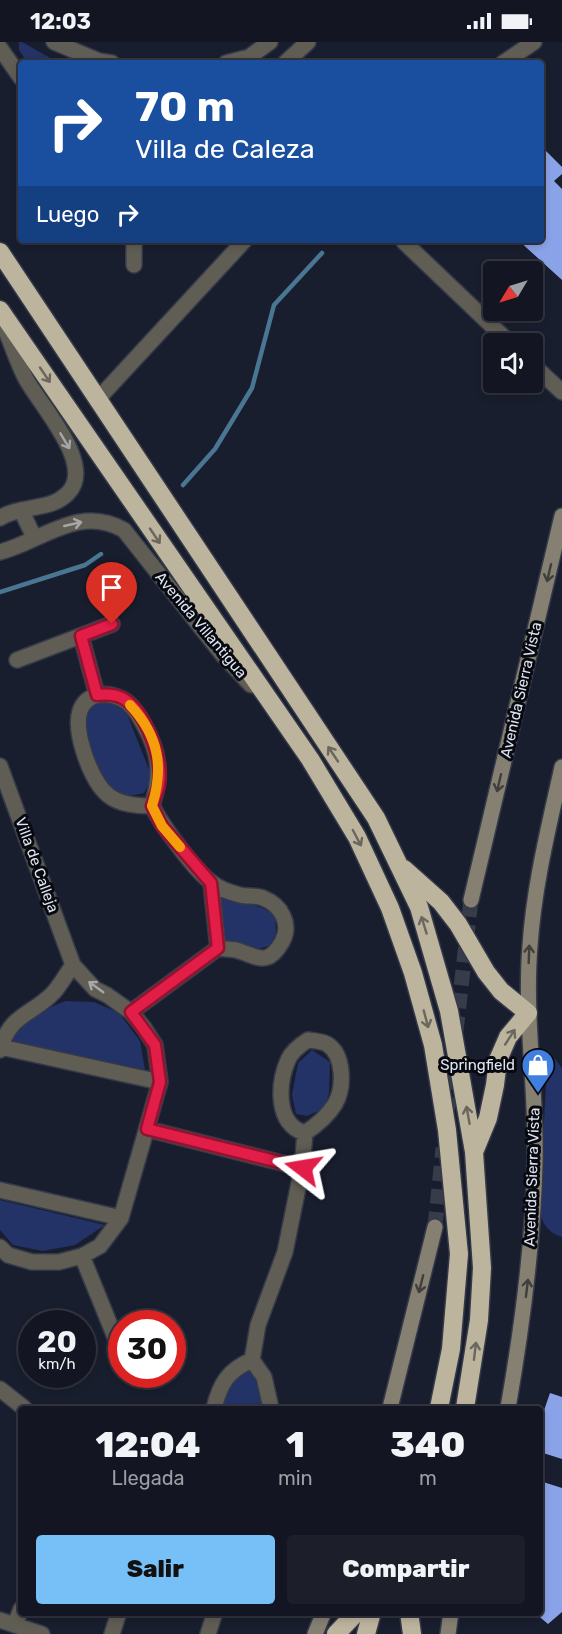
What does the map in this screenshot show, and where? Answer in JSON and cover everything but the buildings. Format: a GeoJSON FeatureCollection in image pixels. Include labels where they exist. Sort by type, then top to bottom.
{"type":"FeatureCollection","features":[{"type":"Feature","properties":{"kind":"highway"},"geometry":{"type":"LineString","coordinates":[[0,252],[376,818],[418,907],[449,1011],[474,1152],[482,1268],[479,1320],[465,1406]]}},
{"type":"Feature","properties":{"kind":"highway"},"geometry":{"type":"LineString","coordinates":[[0,310],[310,759],[357,837],[390,908],[413,973],[433,1045],[447,1130],[459,1254],[451,1349],[439,1406]]}},
{"type":"Feature","properties":{"kind":"highway"},"geometry":{"type":"LineString","coordinates":[[398,864],[441,902],[463,932],[486,972],[501,991],[528,1013],[508,1037],[498,1060],[488,1118],[474,1152]]}},
{"type":"Feature","properties":{"kind":"highway"},"geometry":{"type":"LineString","coordinates":[[336,1634],[353,1616]]}},
{"type":"Feature","properties":{"kind":"highway"},"geometry":{"type":"LineString","coordinates":[[366,1634],[371,1616]]}},
{"type":"Feature","properties":{"kind":"highway"},"geometry":{"type":"LineString","coordinates":[[410,1616],[412,1634]]}},
{"type":"Feature","properties":{"kind":"street"},"geometry":{"type":"LineString","coordinates":[[54,42],[97,60]]}},
{"type":"Feature","properties":{"kind":"street"},"geometry":{"type":"LineString","coordinates":[[252,60],[270,42]]}},
{"type":"Feature","properties":{"kind":"street"},"geometry":{"type":"LineString","coordinates":[[288,60],[308,42]]}},
{"type":"Feature","properties":{"kind":"street"},"geometry":{"type":"LineString","coordinates":[[507,60],[534,42]]}},
{"type":"Feature","properties":{"kind":"street"},"geometry":{"type":"LineString","coordinates":[[0,48],[18,74]]}},
{"type":"Feature","properties":{"kind":"street"},"geometry":{"type":"LineString","coordinates":[[134,243],[134,265]]}},
{"type":"Feature","properties":{"kind":"street"},"geometry":{"type":"LineString","coordinates":[[98,399],[242,243]]}},
{"type":"Feature","properties":{"kind":"street"},"geometry":{"type":"LineString","coordinates":[[405,243],[499,333]]}},
{"type":"Feature","properties":{"kind":"street"},"geometry":{"type":"LineString","coordinates":[[0,315],[26,379],[69,447],[76,471],[74,486],[63,497],[44,507],[21,510],[0,518]]}},
{"type":"Feature","properties":{"kind":"street"},"geometry":{"type":"LineString","coordinates":[[543,374],[562,392]]}},
{"type":"Feature","properties":{"kind":"street"},"geometry":{"type":"LineString","coordinates":[[21,510],[34,537]]}},
{"type":"Feature","properties":{"kind":"street","name":"Avenida Sierra Vista"},"geometry":{"type":"LineString","coordinates":[[471,900],[562,516]]}},
{"type":"Feature","properties":{"kind":"street","name":"Avenida Villantigua"},"geometry":{"type":"LineString","coordinates":[[1,548],[20,547],[34,537],[75,522],[98,520],[111,523],[124,530],[222,654],[274,708]]}},
{"type":"Feature","properties":{"kind":"street"},"geometry":{"type":"LineString","coordinates":[[16,660],[112,624]]}},
{"type":"Feature","properties":{"kind":"street"},"geometry":{"type":"LineString","coordinates":[[81,636],[97,695]]}},
{"type":"Feature","properties":{"kind":"street"},"geometry":{"type":"LineString","coordinates":[[131,1012],[218,948],[236,950],[253,958],[264,959],[276,951],[284,940],[287,925],[282,913],[263,898],[241,896],[211,883],[162,826],[152,806],[159,783],[158,757],[149,733],[138,714],[124,699],[109,694],[97,695],[85,700],[80,712],[78,731],[92,772],[99,785],[109,796],[122,802],[152,806]]}},
{"type":"Feature","properties":{"kind":"street","name":"Villa de Calleja"},"geometry":{"type":"LineString","coordinates":[[0,766],[73,965]]}},
{"type":"Feature","properties":{"kind":"street","name":"Avenida Sierra Vista"},"geometry":{"type":"LineString","coordinates":[[508,1406],[528,1281],[535,1165],[534,1088],[528,1013],[529,947],[537,882],[562,767]]}},
{"type":"Feature","properties":{"kind":"street"},"geometry":{"type":"LineString","coordinates":[[211,883],[218,948]]}},
{"type":"Feature","properties":{"kind":"street"},"geometry":{"type":"LineString","coordinates":[[0,1247],[8,1255],[32,1262],[59,1262],[82,1256],[100,1246],[121,1218],[160,1082],[155,1045],[131,1012],[107,994],[95,990],[73,965],[53,993],[3,1026],[0,1048],[160,1082]]}},
{"type":"Feature","properties":{"kind":"street"},"geometry":{"type":"LineString","coordinates":[[308,1040],[329,1045],[334,1052],[340,1064],[341,1091],[323,1120],[305,1133],[296,1131],[282,1115],[282,1082],[289,1058],[298,1046],[308,1040]]}},
{"type":"Feature","properties":{"kind":"street"},"geometry":{"type":"LineString","coordinates":[[147,1129],[303,1168]]}},
{"type":"Feature","properties":{"kind":"street"},"geometry":{"type":"LineString","coordinates":[[271,1406],[264,1377],[252,1360],[258,1325],[285,1252],[303,1168],[305,1133]]}},
{"type":"Feature","properties":{"kind":"street"},"geometry":{"type":"LineString","coordinates":[[0,1190],[121,1218]]}},
{"type":"Feature","properties":{"kind":"street"},"geometry":{"type":"LineString","coordinates":[[390,1406],[435,1227]]}},
{"type":"Feature","properties":{"kind":"street"},"geometry":{"type":"LineString","coordinates":[[82,1256],[108,1320]]}},
{"type":"Feature","properties":{"kind":"street"},"geometry":{"type":"LineString","coordinates":[[214,1406],[218,1391],[227,1375],[252,1360]]}},
{"type":"Feature","properties":{"kind":"street"},"geometry":{"type":"LineString","coordinates":[[0,1389],[21,1406]]}},
{"type":"Feature","properties":{"kind":"street"},"geometry":{"type":"LineString","coordinates":[[15,1625],[18,1616]]}},
{"type":"Feature","properties":{"kind":"street"},"geometry":{"type":"LineString","coordinates":[[112,1634],[118,1616]]}},
{"type":"Feature","properties":{"kind":"street"},"geometry":{"type":"LineString","coordinates":[[208,1634],[214,1616]]}},
{"type":"Feature","properties":{"kind":"street"},"geometry":{"type":"LineString","coordinates":[[315,1634],[322,1616]]}},
{"type":"Feature","properties":{"kind":"street"},"geometry":{"type":"LineString","coordinates":[[448,1634],[450,1616]]}},
{"type":"Feature","properties":{"kind":"street"},"geometry":{"type":"LineString","coordinates":[[0,1620],[42,1634]]}},
{"type":"Feature","properties":{"kind":"shaded area"},"geometry":{"type":"Polygon","coordinates":[[[19,42],[22,42],[54,60],[26,60],[19,50],[19,42]]]}},
{"type":"Feature","properties":{"kind":"shaded area"},"geometry":{"type":"Polygon","coordinates":[[[97,701],[112,701],[125,709],[152,777],[144,793],[124,797],[104,784],[82,729],[89,708],[97,701]]]}},
{"type":"Feature","properties":{"kind":"shaded area"},"geometry":{"type":"Polygon","coordinates":[[[220,895],[255,905],[275,915],[276,934],[269,946],[253,950],[226,940],[220,895]]]}},
{"type":"Feature","properties":{"kind":"shaded area"},"geometry":{"type":"Polygon","coordinates":[[[66,1001],[94,1002],[119,1013],[140,1041],[145,1070],[12,1041],[22,1026],[34,1015],[66,1001]]]}},
{"type":"Feature","properties":{"kind":"shaded area"},"geometry":{"type":"Polygon","coordinates":[[[312,1050],[330,1062],[329,1093],[325,1108],[307,1116],[296,1114],[292,1095],[298,1063],[312,1050]]]}},
{"type":"Feature","properties":{"kind":"shaded area"},"geometry":{"type":"Polygon","coordinates":[[[548,1050],[562,1068],[562,1237],[546,1226],[539,1208],[548,1050]]]}},
{"type":"Feature","properties":{"kind":"shaded area"},"geometry":{"type":"Polygon","coordinates":[[[0,1200],[105,1225],[75,1245],[43,1251],[13,1245],[0,1230],[0,1200]]]}},
{"type":"Feature","properties":{"kind":"shaded area"},"geometry":{"type":"Polygon","coordinates":[[[248,1370],[260,1383],[264,1406],[221,1406],[228,1384],[248,1370]]]}},
{"type":"Feature","properties":{"kind":"waterway"},"geometry":{"type":"LineString","coordinates":[[183,485],[215,449],[252,388],[274,305],[322,253]]}},
{"type":"Feature","properties":{"kind":"waterway"},"geometry":{"type":"LineString","coordinates":[[0,592],[85,565],[101,554]]}},
{"type":"Feature","properties":{"kind":"tunnel"},"geometry":{"type":"LineString","coordinates":[[456,1031],[471,900]]}},
{"type":"Feature","properties":{"kind":"tunnel"},"geometry":{"type":"LineString","coordinates":[[447,1112],[453,1058]]}},
{"type":"Feature","properties":{"kind":"tunnel"},"geometry":{"type":"LineString","coordinates":[[435,1227],[443,1148]]}},
{"type":"Feature","properties":{"kind":"slow traffic"},"geometry":{"type":"LineString","coordinates":[[130,705],[149,733],[158,757],[159,783],[152,806],[162,826],[180,847]]}},
{"type":"Feature","properties":{"kind":"place","name":"Springfield"},"geometry":{"type":"Point","coordinates":[538,1094]}},
{"type":"Feature","properties":{"kind":"route"},"geometry":{"type":"LineString","coordinates":[[112,624],[81,636],[97,695],[109,694],[124,699],[138,714],[149,733],[158,757],[159,783],[152,806],[162,826],[211,883],[218,948],[131,1012],[155,1045],[160,1082],[147,1129],[303,1168]]}}]}
